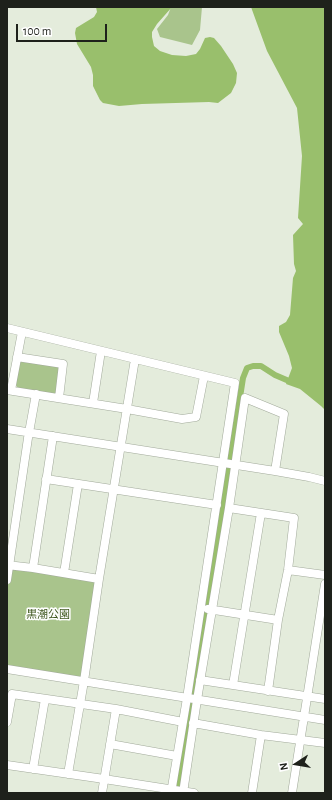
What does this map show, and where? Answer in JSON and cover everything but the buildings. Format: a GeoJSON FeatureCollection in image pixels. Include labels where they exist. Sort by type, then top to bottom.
{"type":"FeatureCollection","features":[{"type":"Feature","properties":{"kind":"street"},"geometry":{"type":"LineString","coordinates":[[7,328],[235,383],[229,464],[229,508],[183,792]]}},
{"type":"Feature","properties":{"kind":"street"},"geometry":{"type":"LineString","coordinates":[[22,332],[9,390],[182,419],[196,417],[204,376]]}},
{"type":"Feature","properties":{"kind":"street"},"geometry":{"type":"LineString","coordinates":[[93,403],[102,351]]}},
{"type":"Feature","properties":{"kind":"street"},"geometry":{"type":"LineString","coordinates":[[17,357],[63,364],[59,398]]}},
{"type":"Feature","properties":{"kind":"street"},"geometry":{"type":"LineString","coordinates":[[68,774],[135,359]]}},
{"type":"Feature","properties":{"kind":"street"},"geometry":{"type":"LineString","coordinates":[[7,580],[8,565],[36,394]]}},
{"type":"Feature","properties":{"kind":"street"},"geometry":{"type":"LineString","coordinates":[[171,791],[188,698],[217,505],[229,464],[245,398],[284,414],[275,471]]}},
{"type":"Feature","properties":{"kind":"street"},"geometry":{"type":"LineString","coordinates":[[7,429],[275,471],[325,481]]}},
{"type":"Feature","properties":{"kind":"street"},"geometry":{"type":"LineString","coordinates":[[33,568],[53,436]]}},
{"type":"Feature","properties":{"kind":"street"},"geometry":{"type":"LineString","coordinates":[[46,479],[217,505]]}},
{"type":"Feature","properties":{"kind":"street"},"geometry":{"type":"LineString","coordinates":[[64,573],[78,484]]}},
{"type":"Feature","properties":{"kind":"street"},"geometry":{"type":"LineString","coordinates":[[229,508],[294,518],[288,570],[278,620],[268,691]]}},
{"type":"Feature","properties":{"kind":"street"},"geometry":{"type":"LineString","coordinates":[[233,686],[261,513]]}},
{"type":"Feature","properties":{"kind":"street"},"geometry":{"type":"LineString","coordinates":[[8,565],[99,579]]}},
{"type":"Feature","properties":{"kind":"street"},"geometry":{"type":"LineString","coordinates":[[288,570],[325,575]]}},
{"type":"Feature","properties":{"kind":"street"},"geometry":{"type":"LineString","coordinates":[[292,793],[325,584]]}},
{"type":"Feature","properties":{"kind":"street"},"geometry":{"type":"LineString","coordinates":[[201,607],[278,620]]}},
{"type":"Feature","properties":{"kind":"street"},"geometry":{"type":"LineString","coordinates":[[7,669],[325,720]]}},
{"type":"Feature","properties":{"kind":"street"},"geometry":{"type":"LineString","coordinates":[[200,680],[325,699]]}},
{"type":"Feature","properties":{"kind":"street"},"geometry":{"type":"LineString","coordinates":[[7,722],[12,694],[116,709],[183,722]]}},
{"type":"Feature","properties":{"kind":"street"},"geometry":{"type":"LineString","coordinates":[[33,769],[45,699]]}},
{"type":"Feature","properties":{"kind":"street"},"geometry":{"type":"LineString","coordinates":[[102,793],[116,709]]}},
{"type":"Feature","properties":{"kind":"street"},"geometry":{"type":"LineString","coordinates":[[193,723],[325,744]]}},
{"type":"Feature","properties":{"kind":"street"},"geometry":{"type":"LineString","coordinates":[[252,793],[261,735]]}},
{"type":"Feature","properties":{"kind":"street"},"geometry":{"type":"LineString","coordinates":[[110,744],[178,756]]}},
{"type":"Feature","properties":{"kind":"street"},"geometry":{"type":"LineString","coordinates":[[7,765],[104,779],[171,791],[194,793]]}},
{"type":"Feature","properties":{"kind":"green space"},"geometry":{"type":"Polygon","coordinates":[[[171,7],[202,7],[200,30],[192,45],[160,37],[157,29],[168,15],[171,7]]]}},
{"type":"Feature","properties":{"kind":"green space"},"geometry":{"type":"Polygon","coordinates":[[[22,359],[59,364],[58,392],[53,395],[18,389],[16,385],[19,362],[22,359]]]}},
{"type":"Feature","properties":{"kind":"green space","name":"黒潮公園"},"geometry":{"type":"Polygon","coordinates":[[[11,567],[96,580],[81,679],[7,668],[7,591],[11,567]]]}},
{"type":"Feature","properties":{"kind":"shaded area"},"geometry":{"type":"Polygon","coordinates":[[[96,7],[172,7],[152,32],[154,46],[160,51],[172,55],[186,56],[196,54],[205,38],[214,38],[233,64],[237,73],[236,83],[231,93],[218,103],[142,104],[119,106],[103,103],[93,86],[91,67],[77,44],[75,33],[76,28],[94,17],[97,12],[96,7]]]}},
{"type":"Feature","properties":{"kind":"shaded area"},"geometry":{"type":"Polygon","coordinates":[[[251,7],[325,7],[325,410],[300,389],[286,384],[292,368],[289,356],[279,332],[279,326],[286,322],[290,315],[293,278],[296,271],[294,264],[293,235],[303,224],[298,218],[302,156],[297,108],[267,51],[251,7]]]}},
{"type":"Feature","properties":{"kind":"waterway"},"geometry":{"type":"LineString","coordinates":[[178,793],[243,378],[247,368],[261,366],[275,375],[289,381]]}}]}
